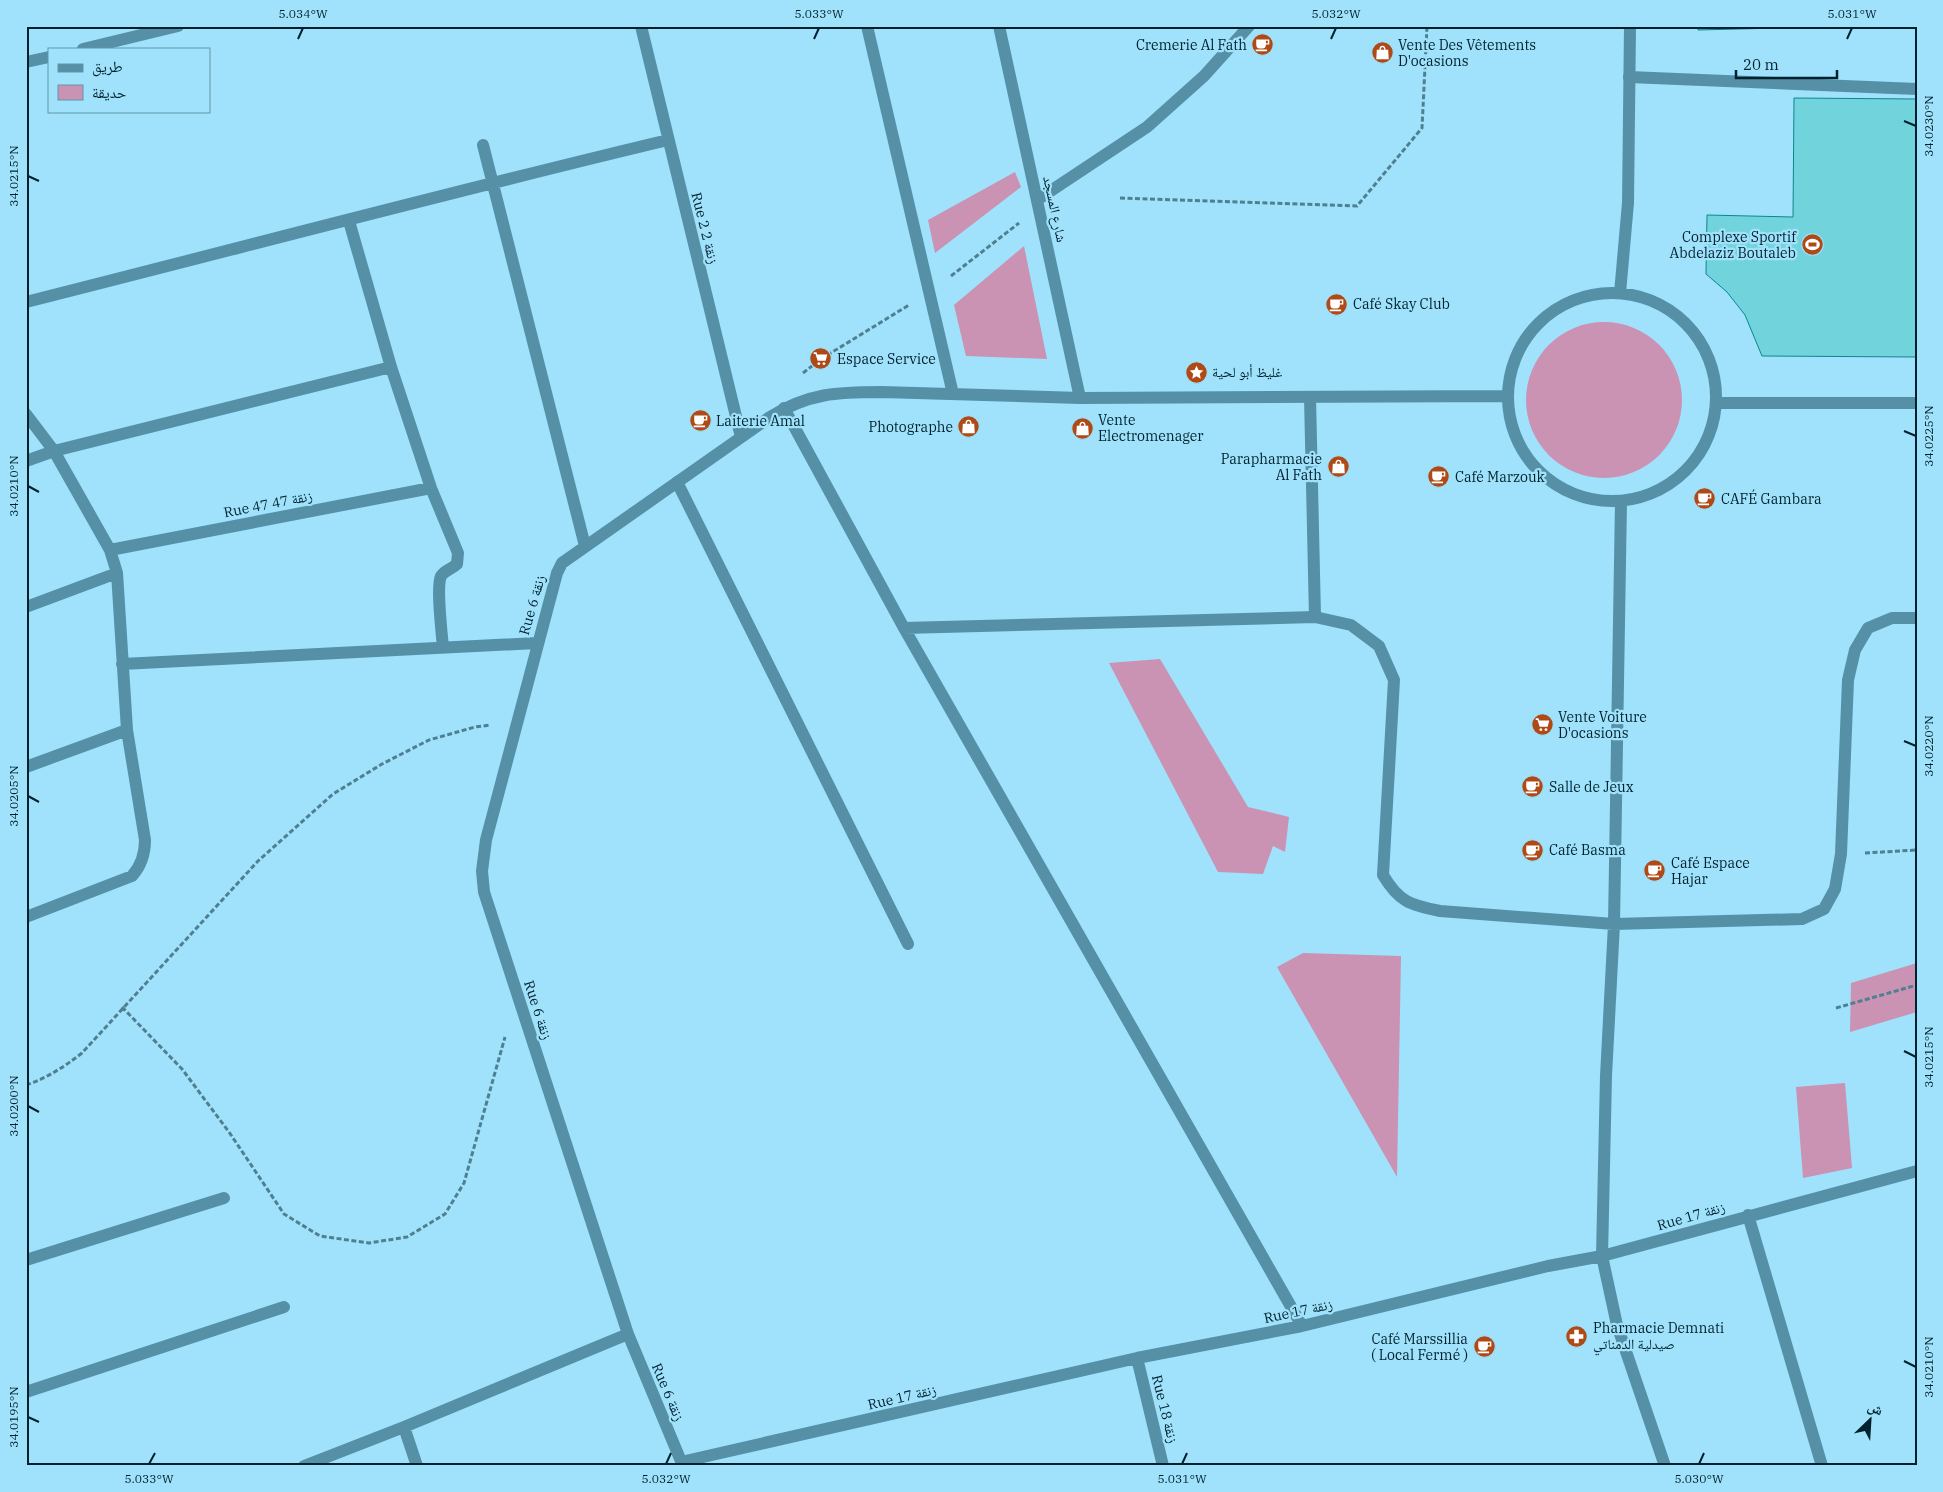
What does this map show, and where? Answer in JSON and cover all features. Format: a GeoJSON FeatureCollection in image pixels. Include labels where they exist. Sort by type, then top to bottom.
{"type":"FeatureCollection","features":[{"type":"Feature","properties":{"kind":"street"},"geometry":{"type":"LineString","coordinates":[[87,48],[178,26]]}},
{"type":"Feature","properties":{"kind":"street","name":"Rue 2 زنقة 2"},"geometry":{"type":"LineString","coordinates":[[641,26],[741,437]]}},
{"type":"Feature","properties":{"kind":"street"},"geometry":{"type":"LineString","coordinates":[[867,26],[953,394]]}},
{"type":"Feature","properties":{"kind":"street","name":"شارع المسجد"},"geometry":{"type":"LineString","coordinates":[[999,26],[1080,398]]}},
{"type":"Feature","properties":{"kind":"street"},"geometry":{"type":"LineString","coordinates":[[1038,200],[1146,127],[1204,76],[1249,26]]}},
{"type":"Feature","properties":{"kind":"street"},"geometry":{"type":"LineString","coordinates":[[1620,294],[1628,204],[1630,26]]}},
{"type":"Feature","properties":{"kind":"street"},"geometry":{"type":"LineString","coordinates":[[26,62],[48,57]]}},
{"type":"Feature","properties":{"kind":"street"},"geometry":{"type":"LineString","coordinates":[[1630,77],[1917,89]]}},
{"type":"Feature","properties":{"kind":"street"},"geometry":{"type":"LineString","coordinates":[[26,302],[492,182],[668,140]]}},
{"type":"Feature","properties":{"kind":"street"},"geometry":{"type":"LineString","coordinates":[[482,145],[585,546],[784,408],[817,396],[851,392],[1080,398],[1508,396]]}},
{"type":"Feature","properties":{"kind":"street"},"geometry":{"type":"LineString","coordinates":[[349,220],[391,367],[431,488],[458,553],[457,564],[446,570],[441,576],[439,586],[443,648]]}},
{"type":"Feature","properties":{"kind":"street"},"geometry":{"type":"LineString","coordinates":[[1598,294],[1620,294],[1644,298],[1658,304],[1676,314],[1690,328],[1702,345],[1711,363],[1716,383],[1717,402],[1707,441],[1698,458],[1684,472],[1670,484],[1652,494],[1621,501],[1604,501],[1573,494],[1555,484],[1539,471],[1526,456],[1516,437],[1510,417],[1508,396],[1510,375],[1517,355],[1527,337],[1541,321],[1558,308],[1577,299],[1598,294]]}},
{"type":"Feature","properties":{"kind":"street"},"geometry":{"type":"LineString","coordinates":[[26,461],[54,451],[391,367]]}},
{"type":"Feature","properties":{"kind":"street"},"geometry":{"type":"LineString","coordinates":[[1310,397],[1315,617]]}},
{"type":"Feature","properties":{"kind":"street"},"geometry":{"type":"LineString","coordinates":[[1717,402],[1917,403]]}},
{"type":"Feature","properties":{"kind":"street"},"geometry":{"type":"LineString","coordinates":[[784,408],[904,628],[1302,1326]]}},
{"type":"Feature","properties":{"kind":"street"},"geometry":{"type":"LineString","coordinates":[[26,414],[54,451],[110,550],[117,573],[127,730],[145,840],[145,848],[138,869],[126,880],[26,917]]}},
{"type":"Feature","properties":{"kind":"street"},"geometry":{"type":"LineString","coordinates":[[677,482],[908,944]]}},
{"type":"Feature","properties":{"kind":"street","name":"Rue 47 زنقة 47"},"geometry":{"type":"LineString","coordinates":[[110,550],[431,488]]}},
{"type":"Feature","properties":{"kind":"street"},"geometry":{"type":"LineString","coordinates":[[1621,501],[1614,924],[1606,1076],[1602,1256],[1617,1325],[1665,1466]]}},
{"type":"Feature","properties":{"kind":"street","name":"Rue 6 زنقة"},"geometry":{"type":"LineString","coordinates":[[585,546],[562,563],[557,573],[486,840],[482,871],[484,892],[628,1334],[682,1464]]}},
{"type":"Feature","properties":{"kind":"street"},"geometry":{"type":"LineString","coordinates":[[26,607],[117,573]]}},
{"type":"Feature","properties":{"kind":"street"},"geometry":{"type":"LineString","coordinates":[[904,628],[1315,617],[1351,625],[1379,646],[1394,680],[1383,875],[1393,892],[1413,906],[1440,912],[1614,924],[1802,919],[1824,909],[1835,889],[1841,854],[1848,680],[1855,650],[1868,628],[1892,618],[1917,618]]}},
{"type":"Feature","properties":{"kind":"street"},"geometry":{"type":"LineString","coordinates":[[122,664],[537,643]]}},
{"type":"Feature","properties":{"kind":"street"},"geometry":{"type":"LineString","coordinates":[[26,767],[127,730]]}},
{"type":"Feature","properties":{"kind":"street","name":"Rue 17 زنقة"},"geometry":{"type":"LineString","coordinates":[[682,1464],[1137,1358],[1302,1326],[1548,1266],[1602,1256],[1748,1215],[1917,1171]]}},
{"type":"Feature","properties":{"kind":"street"},"geometry":{"type":"LineString","coordinates":[[26,1260],[224,1198]]}},
{"type":"Feature","properties":{"kind":"street"},"geometry":{"type":"LineString","coordinates":[[1748,1215],[1822,1466]]}},
{"type":"Feature","properties":{"kind":"street"},"geometry":{"type":"LineString","coordinates":[[26,1392],[284,1307]]}},
{"type":"Feature","properties":{"kind":"street"},"geometry":{"type":"LineString","coordinates":[[304,1466],[404,1427],[628,1334]]}},
{"type":"Feature","properties":{"kind":"street","name":"Rue 18 زنقة"},"geometry":{"type":"LineString","coordinates":[[1137,1358],[1163,1466]]}},
{"type":"Feature","properties":{"kind":"street"},"geometry":{"type":"LineString","coordinates":[[404,1427],[417,1466]]}},
{"type":"Feature","properties":{"kind":"path"},"geometry":{"type":"LineString","coordinates":[[1120,198],[1357,206],[1422,128],[1427,26]]}},
{"type":"Feature","properties":{"kind":"path"},"geometry":{"type":"LineString","coordinates":[[26,1085],[39,1081],[62,1068],[82,1053],[122,1007],[258,861],[333,794],[382,764],[429,740],[476,727],[516,722]]}},
{"type":"Feature","properties":{"kind":"path"},"geometry":{"type":"LineString","coordinates":[[1841,854],[1917,850]]}},
{"type":"Feature","properties":{"kind":"path"},"geometry":{"type":"LineString","coordinates":[[1836,1008],[1917,985]]}},
{"type":"Feature","properties":{"kind":"path"},"geometry":{"type":"LineString","coordinates":[[122,1007],[182,1068],[229,1132],[284,1214],[320,1236],[369,1243],[407,1237],[445,1214],[464,1183],[505,1036]]}},
{"type":"Feature","properties":{"kind":"green space"},"geometry":{"type":"Polygon","coordinates":[[[1015,172],[1021,187],[935,253],[928,220],[1015,172]]]}},
{"type":"Feature","properties":{"kind":"green space"},"geometry":{"type":"Polygon","coordinates":[[[1024,246],[1047,359],[966,356],[954,305],[1024,246]]]}},
{"type":"Feature","properties":{"kind":"green space"},"geometry":{"type":"Polygon","coordinates":[[[1604,322],[1634,328],[1647,335],[1659,345],[1669,357],[1676,370],[1682,400],[1676,430],[1669,443],[1659,455],[1647,465],[1634,472],[1604,478],[1574,472],[1561,465],[1549,455],[1539,443],[1532,430],[1526,400],[1532,370],[1539,357],[1549,345],[1561,335],[1574,328],[1604,322]]]}},
{"type":"Feature","properties":{"kind":"green space"},"geometry":{"type":"Polygon","coordinates":[[[1160,659],[1248,807],[1289,817],[1285,852],[1273,846],[1263,874],[1218,872],[1109,663],[1160,659]]]}},
{"type":"Feature","properties":{"kind":"green space"},"geometry":{"type":"Polygon","coordinates":[[[1303,953],[1401,956],[1397,1177],[1277,967],[1303,953]]]}},
{"type":"Feature","properties":{"kind":"green space"},"geometry":{"type":"Polygon","coordinates":[[[1917,963],[1917,1012],[1850,1032],[1851,983],[1917,963]]]}},
{"type":"Feature","properties":{"kind":"green space"},"geometry":{"type":"Polygon","coordinates":[[[1845,1083],[1852,1168],[1803,1178],[1796,1087],[1845,1083]]]}},
{"type":"Feature","properties":{"kind":"building"},"geometry":{"type":"Polygon","coordinates":[[[1698,26],[1859,26],[1698,30],[1698,26]]]}},
{"type":"Feature","properties":{"kind":"building","name":"Complexe Sportif Abdelaziz Boutaleb"},"geometry":{"type":"Polygon","coordinates":[[[1794,98],[1917,99],[1917,357],[1762,356],[1745,315],[1727,292],[1706,274],[1707,215],[1793,217],[1794,98]]]}},
{"type":"Feature","properties":{"kind":"place","name":"Cremerie Al Fath"},"geometry":{"type":"Point","coordinates":[1263,45]}},
{"type":"Feature","properties":{"kind":"place","name":"Vente Des Vêtements D'ocasions"},"geometry":{"type":"Point","coordinates":[1382,53]}},
{"type":"Feature","properties":{"kind":"place","name":"Complexe Sportif Abdelaziz Boutaleb"},"geometry":{"type":"Point","coordinates":[1812,245]}},
{"type":"Feature","properties":{"kind":"place","name":"Café Skay Club"},"geometry":{"type":"Point","coordinates":[1337,304]}},
{"type":"Feature","properties":{"kind":"place","name":"Espace Service"},"geometry":{"type":"Point","coordinates":[821,359]}},
{"type":"Feature","properties":{"kind":"place","name":"غليظ أبو لحية"},"geometry":{"type":"Point","coordinates":[1196,372]}},
{"type":"Feature","properties":{"kind":"place","name":"Laiterie Amal"},"geometry":{"type":"Point","coordinates":[700,421]}},
{"type":"Feature","properties":{"kind":"place","name":"Photographe"},"geometry":{"type":"Point","coordinates":[969,427]}},
{"type":"Feature","properties":{"kind":"place","name":"Vente Electromenager"},"geometry":{"type":"Point","coordinates":[1082,428]}},
{"type":"Feature","properties":{"kind":"place","name":"Parapharmacie Al Fath"},"geometry":{"type":"Point","coordinates":[1338,467]}},
{"type":"Feature","properties":{"kind":"place","name":"Café Marzouk"},"geometry":{"type":"Point","coordinates":[1439,477]}},
{"type":"Feature","properties":{"kind":"place","name":"CAFÉ Gambara"},"geometry":{"type":"Point","coordinates":[1705,499]}},
{"type":"Feature","properties":{"kind":"place","name":"Vente Voiture D'ocasions"},"geometry":{"type":"Point","coordinates":[1542,725]}},
{"type":"Feature","properties":{"kind":"place","name":"Salle de Jeux"},"geometry":{"type":"Point","coordinates":[1533,787]}},
{"type":"Feature","properties":{"kind":"place","name":"Café Basma"},"geometry":{"type":"Point","coordinates":[1533,850]}},
{"type":"Feature","properties":{"kind":"place","name":"Café Espace Hajar"},"geometry":{"type":"Point","coordinates":[1655,871]}},
{"type":"Feature","properties":{"kind":"place","name":"Pharmacie Demnati صيدلية الدمناتي"},"geometry":{"type":"Point","coordinates":[1577,1336]}},
{"type":"Feature","properties":{"kind":"place","name":"Café Marssillia ( Local Fermé )"},"geometry":{"type":"Point","coordinates":[1484,1347]}}]}
